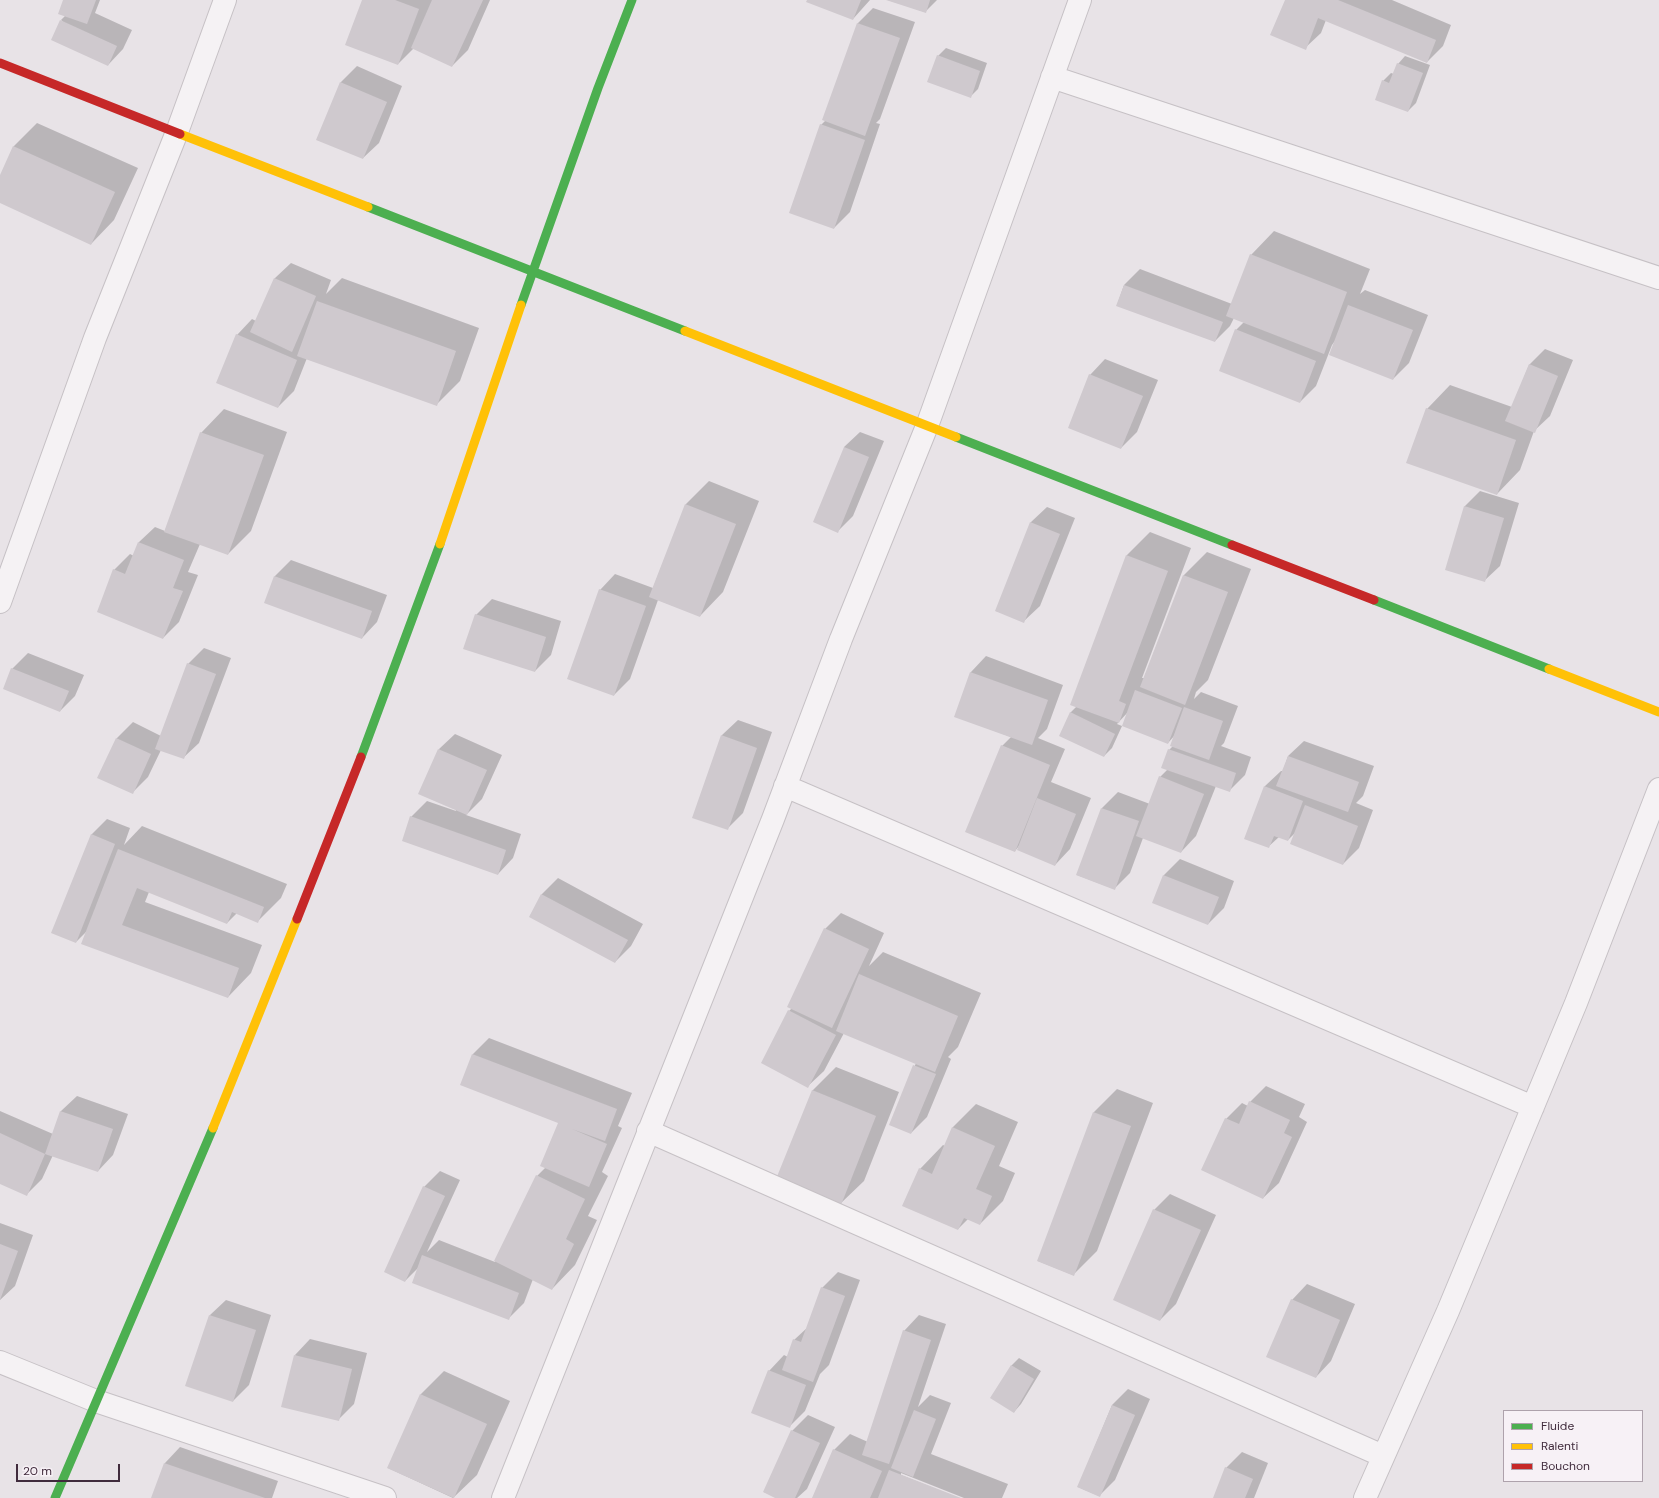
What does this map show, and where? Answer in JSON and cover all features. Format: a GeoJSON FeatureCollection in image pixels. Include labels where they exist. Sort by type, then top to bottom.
{"type":"FeatureCollection","features":[{"type":"Feature","properties":{"kind":"street"},"geometry":{"type":"LineString","coordinates":[[0,602],[7,559],[177,132],[225,0]]}},
{"type":"Feature","properties":{"kind":"street"},"geometry":{"type":"LineString","coordinates":[[55,1498],[233,1080],[358,764],[438,549],[533,271],[598,88],[632,0]]}},
{"type":"Feature","properties":{"kind":"street"},"geometry":{"type":"LineString","coordinates":[[503,1498],[785,786],[841,639],[927,426],[1080,0]]}},
{"type":"Feature","properties":{"kind":"street"},"geometry":{"type":"LineString","coordinates":[[0,63],[1659,712]]}},
{"type":"Feature","properties":{"kind":"street"},"geometry":{"type":"LineString","coordinates":[[1052,77],[1659,278]]}},
{"type":"Feature","properties":{"kind":"street"},"geometry":{"type":"LineString","coordinates":[[785,786],[1533,1107]]}},
{"type":"Feature","properties":{"kind":"street"},"geometry":{"type":"LineString","coordinates":[[1365,1498],[1448,1311],[1533,1107],[1576,1003],[1659,789]]}},
{"type":"Feature","properties":{"kind":"street"},"geometry":{"type":"LineString","coordinates":[[648,1131],[1383,1456]]}},
{"type":"Feature","properties":{"kind":"street"},"geometry":{"type":"LineString","coordinates":[[0,1362],[96,1401],[385,1498]]}},
{"type":"Feature","properties":{"kind":"building"},"geometry":{"type":"Polygon","coordinates":[[[63,0],[96,0],[87,24],[58,14],[63,0]]]}},
{"type":"Feature","properties":{"kind":"building"},"geometry":{"type":"Polygon","coordinates":[[[362,0],[395,0],[419,9],[398,65],[345,45],[362,0]]]}},
{"type":"Feature","properties":{"kind":"building"},"geometry":{"type":"Polygon","coordinates":[[[432,0],[483,0],[452,67],[411,48],[432,0]]]}},
{"type":"Feature","properties":{"kind":"building"},"geometry":{"type":"Polygon","coordinates":[[[807,0],[861,0],[853,20],[806,2],[807,0]]]}},
{"type":"Feature","properties":{"kind":"building"},"geometry":{"type":"Polygon","coordinates":[[[886,0],[930,0],[926,13],[886,0]]]}},
{"type":"Feature","properties":{"kind":"building"},"geometry":{"type":"Polygon","coordinates":[[[1285,0],[1338,0],[1436,40],[1427,63],[1318,18],[1306,50],[1270,35],[1285,0]]]}},
{"type":"Feature","properties":{"kind":"building"},"geometry":{"type":"Polygon","coordinates":[[[60,20],[117,46],[108,66],[51,40],[60,20]]]}},
{"type":"Feature","properties":{"kind":"building"},"geometry":{"type":"Polygon","coordinates":[[[857,23],[900,38],[865,136],[822,120],[857,23]]]}},
{"type":"Feature","properties":{"kind":"building"},"geometry":{"type":"Polygon","coordinates":[[[937,55],[980,71],[971,98],[927,82],[937,55]]]}},
{"type":"Feature","properties":{"kind":"building"},"geometry":{"type":"Polygon","coordinates":[[[1397,63],[1423,73],[1408,112],[1375,100],[1382,80],[1389,83],[1397,63]]]}},
{"type":"Feature","properties":{"kind":"building"},"geometry":{"type":"Polygon","coordinates":[[[340,82],[387,102],[363,159],[316,140],[340,82]]]}},
{"type":"Feature","properties":{"kind":"building"},"geometry":{"type":"Polygon","coordinates":[[[820,124],[865,140],[834,229],[789,213],[820,124]]]}},
{"type":"Feature","properties":{"kind":"building"},"geometry":{"type":"Polygon","coordinates":[[[13,146],[115,192],[91,245],[0,203],[0,175],[13,146]]]}},
{"type":"Feature","properties":{"kind":"building"},"geometry":{"type":"Polygon","coordinates":[[[1250,254],[1347,292],[1324,354],[1226,316],[1250,254]]]}},
{"type":"Feature","properties":{"kind":"building"},"geometry":{"type":"Polygon","coordinates":[[[274,278],[316,296],[292,352],[250,332],[274,278]]]}},
{"type":"Feature","properties":{"kind":"building"},"geometry":{"type":"Polygon","coordinates":[[[1124,285],[1223,322],[1215,342],[1116,306],[1124,285]]]}},
{"type":"Feature","properties":{"kind":"building"},"geometry":{"type":"Polygon","coordinates":[[[317,301],[456,351],[437,406],[297,356],[317,301]]]}},
{"type":"Feature","properties":{"kind":"building"},"geometry":{"type":"Polygon","coordinates":[[[1348,305],[1413,330],[1393,380],[1329,355],[1348,305]]]}},
{"type":"Feature","properties":{"kind":"building"},"geometry":{"type":"Polygon","coordinates":[[[1235,329],[1316,361],[1300,403],[1219,371],[1235,329]]]}},
{"type":"Feature","properties":{"kind":"building"},"geometry":{"type":"Polygon","coordinates":[[[236,334],[297,360],[278,408],[216,383],[236,334]]]}},
{"type":"Feature","properties":{"kind":"building"},"geometry":{"type":"Polygon","coordinates":[[[1529,364],[1558,376],[1535,433],[1505,421],[1529,364]]]}},
{"type":"Feature","properties":{"kind":"building"},"geometry":{"type":"Polygon","coordinates":[[[1089,374],[1143,396],[1121,449],[1068,428],[1089,374]]]}},
{"type":"Feature","properties":{"kind":"building"},"geometry":{"type":"Polygon","coordinates":[[[1426,408],[1516,440],[1497,495],[1406,463],[1426,408]]]}},
{"type":"Feature","properties":{"kind":"building"},"geometry":{"type":"Polygon","coordinates":[[[200,432],[264,455],[228,555],[164,532],[200,432]]]}},
{"type":"Feature","properties":{"kind":"building"},"geometry":{"type":"Polygon","coordinates":[[[844,447],[869,457],[838,533],[813,522],[844,447]]]}},
{"type":"Feature","properties":{"kind":"building"},"geometry":{"type":"Polygon","coordinates":[[[685,504],[736,524],[700,617],[649,597],[685,504]]]}},
{"type":"Feature","properties":{"kind":"building"},"geometry":{"type":"Polygon","coordinates":[[[1464,506],[1504,518],[1485,582],[1445,570],[1464,506]]]}},
{"type":"Feature","properties":{"kind":"building"},"geometry":{"type":"Polygon","coordinates":[[[1030,522],[1060,534],[1024,623],[995,611],[1030,522]]]}},
{"type":"Feature","properties":{"kind":"building"},"geometry":{"type":"Polygon","coordinates":[[[138,542],[184,560],[173,588],[183,591],[163,639],[97,612],[113,569],[125,574],[138,542]]]}},
{"type":"Feature","properties":{"kind":"building"},"geometry":{"type":"Polygon","coordinates":[[[1126,555],[1168,571],[1119,701],[1126,704],[1119,723],[1070,705],[1126,555]]]}},
{"type":"Feature","properties":{"kind":"building"},"geometry":{"type":"Polygon","coordinates":[[[1183,575],[1228,592],[1185,705],[1140,687],[1183,575]]]}},
{"type":"Feature","properties":{"kind":"building"},"geometry":{"type":"Polygon","coordinates":[[[274,576],[372,611],[362,639],[264,603],[274,576]]]}},
{"type":"Feature","properties":{"kind":"building"},"geometry":{"type":"Polygon","coordinates":[[[599,589],[646,606],[614,696],[567,679],[599,589]]]}},
{"type":"Feature","properties":{"kind":"building"},"geometry":{"type":"Polygon","coordinates":[[[475,614],[546,637],[535,672],[463,649],[475,614]]]}},
{"type":"Feature","properties":{"kind":"building"},"geometry":{"type":"Polygon","coordinates":[[[187,663],[216,674],[184,759],[155,749],[187,663]]]}},
{"type":"Feature","properties":{"kind":"building"},"geometry":{"type":"Polygon","coordinates":[[[11,668],[69,691],[60,712],[3,689],[11,668]]]}},
{"type":"Feature","properties":{"kind":"building"},"geometry":{"type":"Polygon","coordinates":[[[970,672],[1048,700],[1032,745],[954,717],[970,672]]]}},
{"type":"Feature","properties":{"kind":"building"},"geometry":{"type":"Polygon","coordinates":[[[1135,690],[1182,708],[1168,744],[1122,726],[1135,690]]]}},
{"type":"Feature","properties":{"kind":"building"},"geometry":{"type":"Polygon","coordinates":[[[1184,707],[1223,721],[1209,760],[1170,746],[1184,707]]]}},
{"type":"Feature","properties":{"kind":"building"},"geometry":{"type":"Polygon","coordinates":[[[1070,712],[1115,734],[1104,757],[1059,736],[1070,712]]]}},
{"type":"Feature","properties":{"kind":"building"},"geometry":{"type":"Polygon","coordinates":[[[721,735],[757,748],[728,830],[692,818],[721,735]]]}},
{"type":"Feature","properties":{"kind":"building"},"geometry":{"type":"Polygon","coordinates":[[[116,738],[151,754],[133,794],[97,778],[116,738]]]}},
{"type":"Feature","properties":{"kind":"building"},"geometry":{"type":"Polygon","coordinates":[[[1001,745],[1050,765],[1015,852],[965,832],[1001,745]]]}},
{"type":"Feature","properties":{"kind":"building"},"geometry":{"type":"Polygon","coordinates":[[[438,749],[487,770],[467,815],[418,794],[438,749]]]}},
{"type":"Feature","properties":{"kind":"building"},"geometry":{"type":"Polygon","coordinates":[[[1168,749],[1236,773],[1230,792],[1161,768],[1168,749]]]}},
{"type":"Feature","properties":{"kind":"building"},"geometry":{"type":"Polygon","coordinates":[[[1288,756],[1359,782],[1348,812],[1276,786],[1288,756]]]}},
{"type":"Feature","properties":{"kind":"building"},"geometry":{"type":"Polygon","coordinates":[[[1159,776],[1204,794],[1181,853],[1136,836],[1159,776]]]}},
{"type":"Feature","properties":{"kind":"building"},"geometry":{"type":"Polygon","coordinates":[[[1264,786],[1303,801],[1288,841],[1274,836],[1269,848],[1244,839],[1264,786]]]}},
{"type":"Feature","properties":{"kind":"building"},"geometry":{"type":"Polygon","coordinates":[[[1037,798],[1076,814],[1055,866],[1017,850],[1037,798]]]}},
{"type":"Feature","properties":{"kind":"building"},"geometry":{"type":"Polygon","coordinates":[[[1305,805],[1358,826],[1343,865],[1290,844],[1305,805]]]}},
{"type":"Feature","properties":{"kind":"building"},"geometry":{"type":"Polygon","coordinates":[[[1101,808],[1139,821],[1115,890],[1076,875],[1101,808]]]}},
{"type":"Feature","properties":{"kind":"building"},"geometry":{"type":"Polygon","coordinates":[[[410,816],[506,850],[498,875],[402,841],[410,816]]]}},
{"type":"Feature","properties":{"kind":"building"},"geometry":{"type":"Polygon","coordinates":[[[91,834],[115,844],[76,943],[51,933],[91,834]]]}},
{"type":"Feature","properties":{"kind":"building"},"geometry":{"type":"Polygon","coordinates":[[[118,849],[264,907],[258,923],[232,912],[227,924],[137,888],[122,925],[239,968],[228,998],[81,944],[118,849]]]}},
{"type":"Feature","properties":{"kind":"building"},"geometry":{"type":"Polygon","coordinates":[[[1163,875],[1219,897],[1208,925],[1152,903],[1163,875]]]}},
{"type":"Feature","properties":{"kind":"building"},"geometry":{"type":"Polygon","coordinates":[[[541,894],[628,940],[615,963],[529,917],[541,894]]]}},
{"type":"Feature","properties":{"kind":"building"},"geometry":{"type":"Polygon","coordinates":[[[824,928],[869,949],[832,1028],[787,1007],[824,928]]]}},
{"type":"Feature","properties":{"kind":"building"},"geometry":{"type":"Polygon","coordinates":[[[859,974],[958,1016],[935,1072],[836,1031],[859,974]]]}},
{"type":"Feature","properties":{"kind":"building"},"geometry":{"type":"Polygon","coordinates":[[[788,1010],[836,1035],[808,1088],[761,1063],[788,1010]]]}},
{"type":"Feature","properties":{"kind":"building"},"geometry":{"type":"Polygon","coordinates":[[[472,1054],[617,1109],[605,1141],[572,1129],[607,1144],[589,1187],[540,1166],[558,1123],[460,1085],[472,1054]]]}},
{"type":"Feature","properties":{"kind":"building"},"geometry":{"type":"Polygon","coordinates":[[[913,1065],[936,1074],[911,1134],[889,1125],[913,1065]]]}},
{"type":"Feature","properties":{"kind":"building"},"geometry":{"type":"Polygon","coordinates":[[[812,1090],[876,1116],[841,1205],[776,1179],[812,1090]]]}},
{"type":"Feature","properties":{"kind":"building"},"geometry":{"type":"Polygon","coordinates":[[[1249,1101],[1290,1120],[1284,1133],[1292,1137],[1263,1199],[1201,1170],[1225,1118],[1239,1124],[1249,1101]]]}},
{"type":"Feature","properties":{"kind":"building"},"geometry":{"type":"Polygon","coordinates":[[[60,1111],[113,1129],[98,1172],[45,1154],[60,1111]]]}},
{"type":"Feature","properties":{"kind":"building"},"geometry":{"type":"Polygon","coordinates":[[[1093,1112],[1131,1126],[1074,1276],[1037,1261],[1093,1112]]]}},
{"type":"Feature","properties":{"kind":"building"},"geometry":{"type":"Polygon","coordinates":[[[952,1127],[995,1146],[976,1189],[992,1196],[980,1225],[964,1218],[958,1230],[902,1206],[919,1168],[932,1174],[952,1127]]]}},
{"type":"Feature","properties":{"kind":"building"},"geometry":{"type":"Polygon","coordinates":[[[0,1133],[45,1154],[27,1196],[0,1184],[0,1133]]]}},
{"type":"Feature","properties":{"kind":"building"},"geometry":{"type":"Polygon","coordinates":[[[536,1175],[585,1199],[566,1239],[574,1244],[552,1290],[494,1261],[536,1175]]]}},
{"type":"Feature","properties":{"kind":"building"},"geometry":{"type":"Polygon","coordinates":[[[423,1186],[445,1196],[405,1282],[384,1272],[423,1186]]]}},
{"type":"Feature","properties":{"kind":"building"},"geometry":{"type":"Polygon","coordinates":[[[1153,1209],[1201,1230],[1160,1321],[1113,1300],[1153,1209]]]}},
{"type":"Feature","properties":{"kind":"building"},"geometry":{"type":"Polygon","coordinates":[[[0,1244],[18,1251],[0,1300],[0,1244]]]}},
{"type":"Feature","properties":{"kind":"building"},"geometry":{"type":"Polygon","coordinates":[[[422,1255],[519,1293],[509,1320],[412,1283],[422,1255]]]}},
{"type":"Feature","properties":{"kind":"building"},"geometry":{"type":"Polygon","coordinates":[[[821,1287],[845,1296],[813,1382],[782,1370],[793,1339],[801,1342],[821,1287]]]}},
{"type":"Feature","properties":{"kind":"building"},"geometry":{"type":"Polygon","coordinates":[[[1291,1299],[1340,1320],[1316,1378],[1266,1357],[1291,1299]]]}},
{"type":"Feature","properties":{"kind":"building"},"geometry":{"type":"Polygon","coordinates":[[[209,1315],[256,1330],[233,1402],[185,1386],[209,1315]]]}},
{"type":"Feature","properties":{"kind":"building"},"geometry":{"type":"Polygon","coordinates":[[[903,1330],[931,1340],[889,1464],[862,1455],[903,1330]]]}},
{"type":"Feature","properties":{"kind":"building"},"geometry":{"type":"Polygon","coordinates":[[[294,1355],[352,1369],[339,1421],[281,1407],[294,1355]]]}},
{"type":"Feature","properties":{"kind":"building"},"geometry":{"type":"Polygon","coordinates":[[[1011,1365],[1034,1379],[1014,1413],[990,1398],[1011,1365]]]}},
{"type":"Feature","properties":{"kind":"building"},"geometry":{"type":"Polygon","coordinates":[[[768,1370],[806,1385],[790,1428],[751,1413],[768,1370]]]}},
{"type":"Feature","properties":{"kind":"building"},"geometry":{"type":"Polygon","coordinates":[[[420,1394],[487,1424],[454,1498],[387,1468],[420,1394]]]}},
{"type":"Feature","properties":{"kind":"building"},"geometry":{"type":"Polygon","coordinates":[[[1112,1405],[1135,1415],[1100,1497],[1077,1487],[1112,1405]]]}},
{"type":"Feature","properties":{"kind":"building"},"geometry":{"type":"Polygon","coordinates":[[[914,1410],[936,1419],[913,1477],[891,1468],[914,1410]]]}},
{"type":"Feature","properties":{"kind":"building"},"geometry":{"type":"Polygon","coordinates":[[[791,1430],[820,1443],[795,1498],[775,1498],[763,1492],[791,1430]]]}},
{"type":"Feature","properties":{"kind":"building"},"geometry":{"type":"Polygon","coordinates":[[[833,1449],[882,1471],[870,1498],[812,1498],[833,1449]]]}},
{"type":"Feature","properties":{"kind":"building"},"geometry":{"type":"Polygon","coordinates":[[[164,1463],[265,1498],[151,1498],[164,1463]]]}},
{"type":"Feature","properties":{"kind":"building"},"geometry":{"type":"Polygon","coordinates":[[[1225,1467],[1253,1479],[1245,1498],[1213,1498],[1225,1467]]]}},
{"type":"Feature","properties":{"kind":"building"},"geometry":{"type":"Polygon","coordinates":[[[889,1470],[961,1498],[878,1498],[889,1470]]]}},
{"type":"Feature","properties":{"kind":"traffic: fast"},"geometry":{"type":"LineString","coordinates":[[521,305],[598,88],[632,0]]}},
{"type":"Feature","properties":{"kind":"traffic: fast"},"geometry":{"type":"LineString","coordinates":[[368,207],[685,331]]}},
{"type":"Feature","properties":{"kind":"traffic: fast"},"geometry":{"type":"LineString","coordinates":[[956,437],[1232,545]]}},
{"type":"Feature","properties":{"kind":"traffic: fast"},"geometry":{"type":"LineString","coordinates":[[361,757],[440,544]]}},
{"type":"Feature","properties":{"kind":"traffic: fast"},"geometry":{"type":"LineString","coordinates":[[1374,600],[1549,669]]}},
{"type":"Feature","properties":{"kind":"traffic: fast"},"geometry":{"type":"LineString","coordinates":[[55,1498],[213,1128]]}},
{"type":"Feature","properties":{"kind":"traffic: slow"},"geometry":{"type":"LineString","coordinates":[[180,134],[368,207]]}},
{"type":"Feature","properties":{"kind":"traffic: slow"},"geometry":{"type":"LineString","coordinates":[[440,544],[521,305]]}},
{"type":"Feature","properties":{"kind":"traffic: slow"},"geometry":{"type":"LineString","coordinates":[[685,331],[956,437]]}},
{"type":"Feature","properties":{"kind":"traffic: slow"},"geometry":{"type":"LineString","coordinates":[[1549,669],[1659,712]]}},
{"type":"Feature","properties":{"kind":"traffic: slow"},"geometry":{"type":"LineString","coordinates":[[213,1128],[297,919]]}},
{"type":"Feature","properties":{"kind":"traffic: jam"},"geometry":{"type":"LineString","coordinates":[[0,63],[180,134]]}},
{"type":"Feature","properties":{"kind":"traffic: jam"},"geometry":{"type":"LineString","coordinates":[[1232,545],[1374,600]]}},
{"type":"Feature","properties":{"kind":"traffic: jam"},"geometry":{"type":"LineString","coordinates":[[297,919],[361,757]]}}]}
